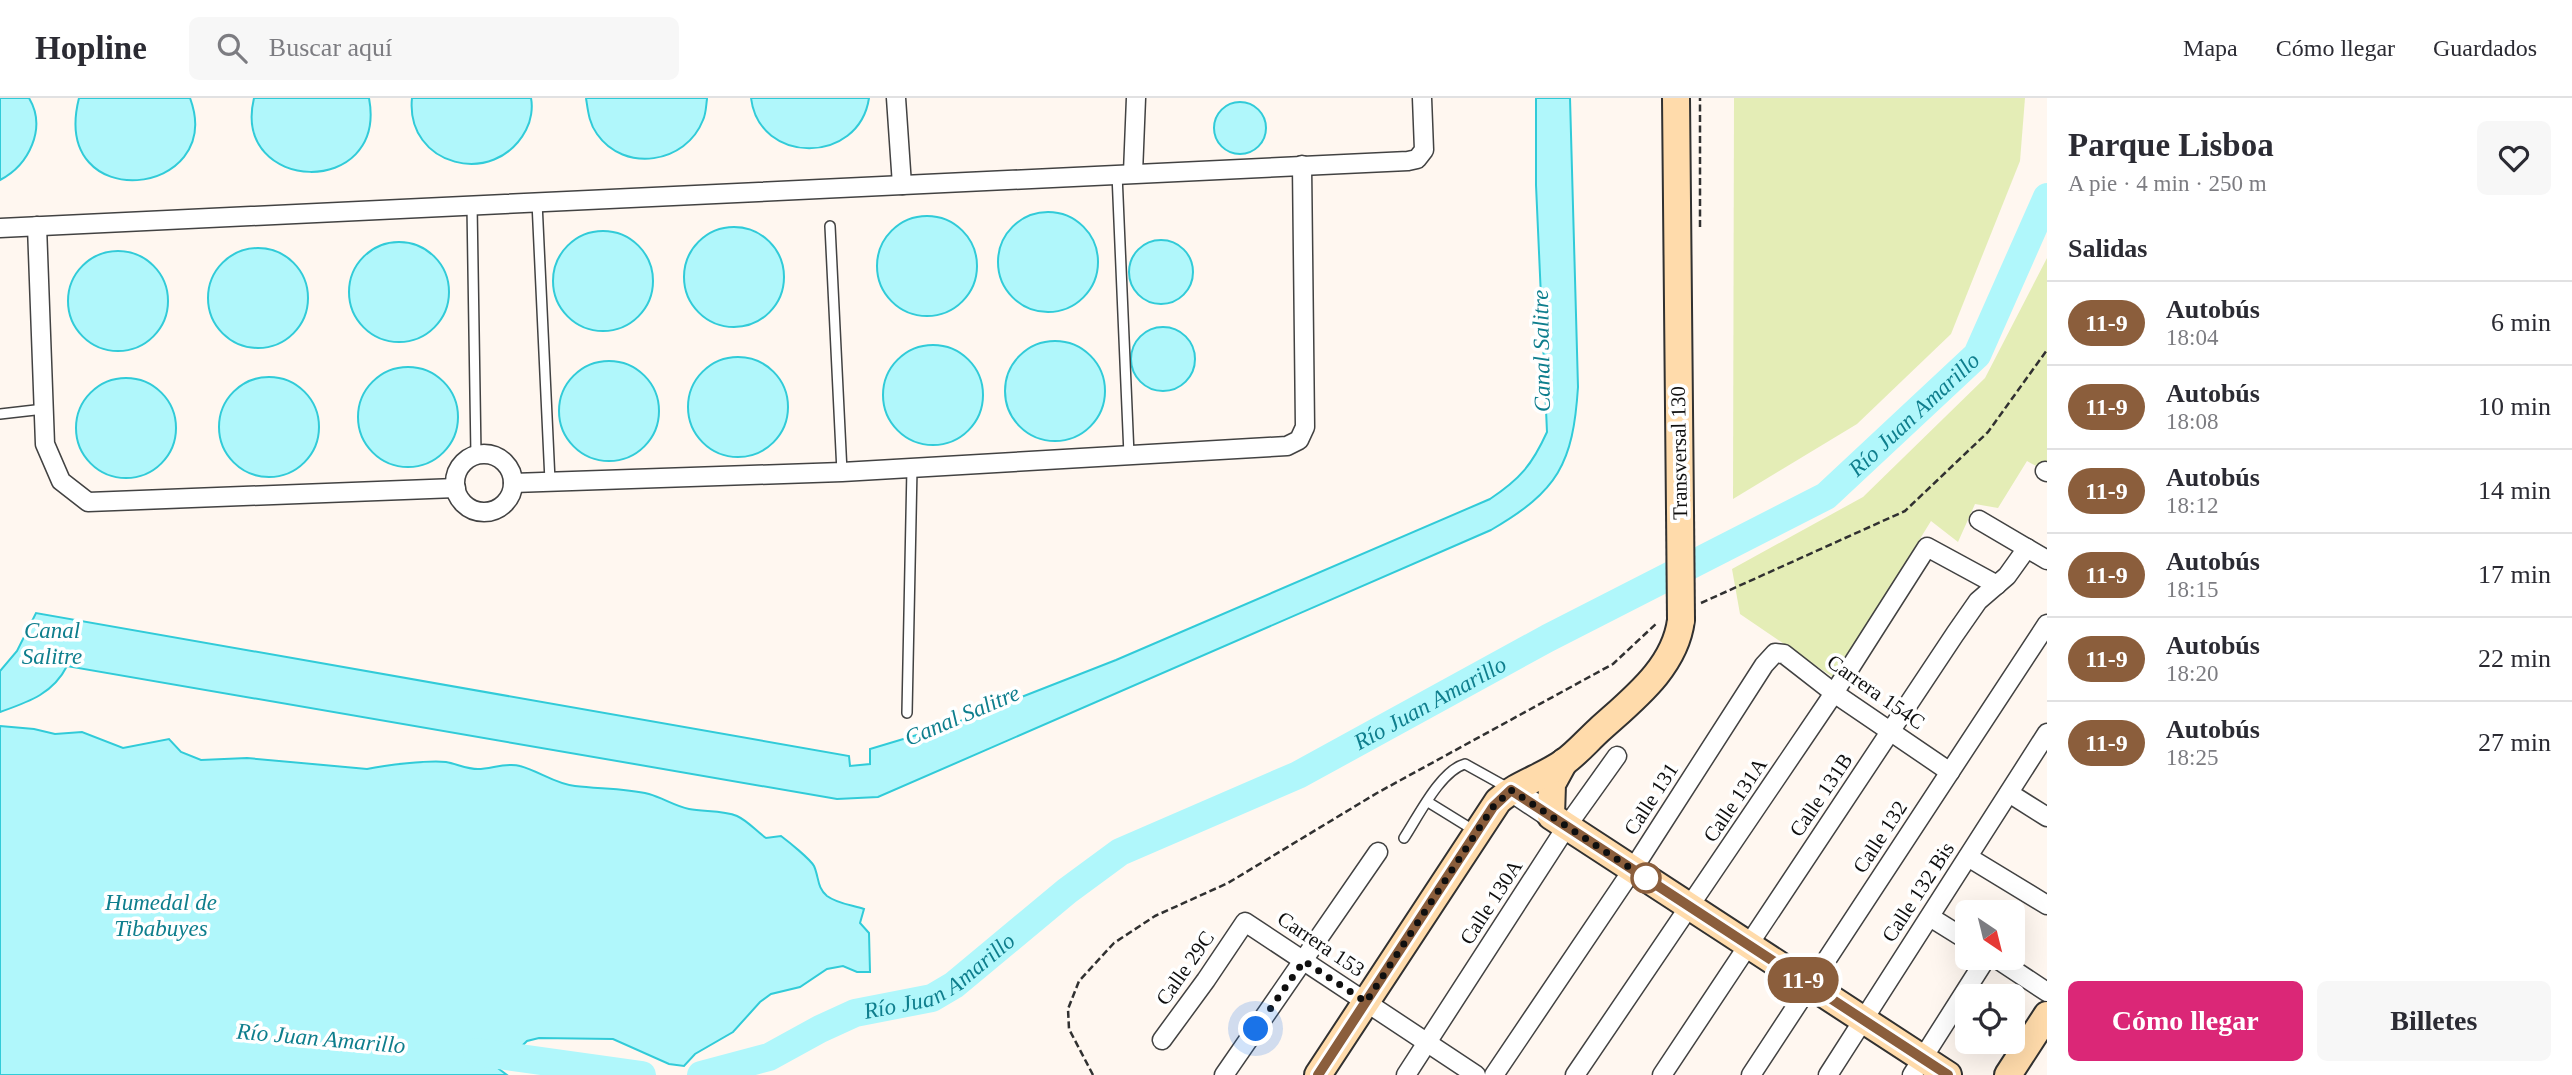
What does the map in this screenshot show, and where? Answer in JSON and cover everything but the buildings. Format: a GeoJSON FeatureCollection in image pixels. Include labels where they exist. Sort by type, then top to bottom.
{"type":"FeatureCollection","features":[{"type":"Feature","properties":{"kind":"main road","name":"Transversal 130"},"geometry":{"type":"LineString","coordinates":[[1511,790],[1564,762],[1658,672],[1674,647],[1681,620],[1676,98]]}},
{"type":"Feature","properties":{"kind":"main road","name":"Transversal 130"},"geometry":{"type":"LineString","coordinates":[[1559,821],[1552,784],[1564,762]]}},
{"type":"Feature","properties":{"kind":"main road"},"geometry":{"type":"LineString","coordinates":[[1318,1075],[1477,832],[1498,802],[1511,790]]}},
{"type":"Feature","properties":{"kind":"main road"},"geometry":{"type":"LineString","coordinates":[[1559,821],[1863,1020],[1917,1067],[1948,1075]]}},
{"type":"Feature","properties":{"kind":"main road"},"geometry":{"type":"LineString","coordinates":[[2008,1075],[2047,1015]]}},
{"type":"Feature","properties":{"kind":"street"},"geometry":{"type":"LineString","coordinates":[[896,98],[902,185]]}},
{"type":"Feature","properties":{"kind":"street"},"geometry":{"type":"LineString","coordinates":[[1125,174],[1136,98]]}},
{"type":"Feature","properties":{"kind":"street"},"geometry":{"type":"LineString","coordinates":[[0,228],[1417,159],[1424,150],[1422,98]]}},
{"type":"Feature","properties":{"kind":"street"},"geometry":{"type":"LineString","coordinates":[[513,482],[842,472],[1286,446],[1299,439],[1305,427],[1302,165]]}},
{"type":"Feature","properties":{"kind":"street"},"geometry":{"type":"LineString","coordinates":[[37,226],[45,444],[61,481],[88,502],[456,488]]}},
{"type":"Feature","properties":{"kind":"street"},"geometry":{"type":"LineString","coordinates":[[487,454],[506,463],[513,482],[506,502],[487,512],[476,511],[467,506],[456,488],[460,468],[476,455],[487,454]]}},
{"type":"Feature","properties":{"kind":"street"},"geometry":{"type":"LineString","coordinates":[[1979,520],[2047,560]]}},
{"type":"Feature","properties":{"kind":"street","name":"Calle 131A"},"geometry":{"type":"LineString","coordinates":[[1575,1075],[1834,693],[1927,547],[1997,584]]}},
{"type":"Feature","properties":{"kind":"street","name":"Calle 131B"},"geometry":{"type":"LineString","coordinates":[[1662,1075],[1978,601],[1997,584],[2027,548]]}},
{"type":"Feature","properties":{"kind":"street","name":"Calle 132"},"geometry":{"type":"LineString","coordinates":[[1751,1075],[1950,772],[2045,633]]}},
{"type":"Feature","properties":{"kind":"street","name":"Carrera 154C"},"geometry":{"type":"LineString","coordinates":[[1775,653],[1784,654],[1834,693],[1950,772]]}},
{"type":"Feature","properties":{"kind":"street","name":"Calle 131"},"geometry":{"type":"LineString","coordinates":[[1494,1075],[1633,869],[1764,665],[1775,653]]}},
{"type":"Feature","properties":{"kind":"street","name":"Calle 132 Bis"},"geometry":{"type":"LineString","coordinates":[[1828,1075],[2047,733]]}},
{"type":"Feature","properties":{"kind":"street","name":"Calle 130A"},"geometry":{"type":"LineString","coordinates":[[1406,1075],[1559,821],[1617,755]]}},
{"type":"Feature","properties":{"kind":"street"},"geometry":{"type":"LineString","coordinates":[[1511,790],[1559,821]]}},
{"type":"Feature","properties":{"kind":"street"},"geometry":{"type":"LineString","coordinates":[[2009,793],[2047,817]]}},
{"type":"Feature","properties":{"kind":"street"},"geometry":{"type":"LineString","coordinates":[[1224,1075],[1378,852]]}},
{"type":"Feature","properties":{"kind":"street"},"geometry":{"type":"LineString","coordinates":[[1968,857],[2047,905]]}},
{"type":"Feature","properties":{"kind":"street"},"geometry":{"type":"LineString","coordinates":[[1930,917],[1955,933]]}},
{"type":"Feature","properties":{"kind":"street","name":"Carrera 153"},"geometry":{"type":"LineString","coordinates":[[1245,922],[1476,1075]]}},
{"type":"Feature","properties":{"kind":"street","name":"Calle 29C"},"geometry":{"type":"LineString","coordinates":[[1162,1040],[1245,922]]}},
{"type":"Feature","properties":{"kind":"street"},"geometry":{"type":"LineString","coordinates":[[1917,1067],[1979,970]]}},
{"type":"Feature","properties":{"kind":"street"},"geometry":{"type":"LineString","coordinates":[[2014,970],[2047,992]]}},
{"type":"Feature","properties":{"kind":"lane"},"geometry":{"type":"LineString","coordinates":[[1125,174],[1129,455]]}},
{"type":"Feature","properties":{"kind":"lane"},"geometry":{"type":"LineString","coordinates":[[537,202],[550,481]]}},
{"type":"Feature","properties":{"kind":"lane"},"geometry":{"type":"LineString","coordinates":[[472,205],[476,455]]}},
{"type":"Feature","properties":{"kind":"lane"},"geometry":{"type":"LineString","coordinates":[[830,226],[842,472]]}},
{"type":"Feature","properties":{"kind":"lane"},"geometry":{"type":"LineString","coordinates":[[0,414],[44,409]]}},
{"type":"Feature","properties":{"kind":"lane"},"geometry":{"type":"LineString","coordinates":[[907,713],[912,468]]}},
{"type":"Feature","properties":{"kind":"lane"},"geometry":{"type":"LineString","coordinates":[[1404,838],[1445,776],[1458,766],[1465,764],[1511,790]]}},
{"type":"Feature","properties":{"kind":"lane"},"geometry":{"type":"LineString","coordinates":[[1428,802],[1477,832]]}},
{"type":"Feature","properties":{"kind":"path"},"geometry":{"type":"LineString","coordinates":[[1905,511],[1988,432],[2047,350]]}},
{"type":"Feature","properties":{"kind":"green space"},"geometry":{"type":"Polygon","coordinates":[[[1734,98],[2025,98],[2020,161],[1951,334],[1857,424],[1733,499],[1734,98]]]}},
{"type":"Feature","properties":{"kind":"green space"},"geometry":{"type":"Polygon","coordinates":[[[2047,258],[2045,471],[2027,461],[1998,508],[1975,504],[1958,542],[1931,521],[1834,678],[1740,614],[1732,569],[1863,497],[1985,378],[2047,258]]]}},
{"type":"Feature","properties":{"kind":"water"},"geometry":{"type":"Polygon","coordinates":[[[0,98],[29,98],[36,121],[32,145],[27,155],[0,180],[0,98]]]}},
{"type":"Feature","properties":{"kind":"water"},"geometry":{"type":"Polygon","coordinates":[[[79,98],[190,98],[195,132],[184,157],[163,173],[137,180],[111,177],[89,162],[77,136],[79,98]]]}},
{"type":"Feature","properties":{"kind":"water"},"geometry":{"type":"Polygon","coordinates":[[[254,98],[369,98],[369,131],[356,154],[335,168],[310,172],[285,167],[265,153],[253,130],[254,98]]]}},
{"type":"Feature","properties":{"kind":"water"},"geometry":{"type":"Polygon","coordinates":[[[412,98],[531,98],[532,106],[526,130],[512,148],[494,159],[474,164],[455,162],[437,154],[422,140],[414,121],[412,98]]]}},
{"type":"Feature","properties":{"kind":"water"},"geometry":{"type":"Polygon","coordinates":[[[586,98],[707,99],[703,120],[695,135],[683,146],[654,158],[638,158],[609,146],[597,134],[586,98]]]}},
{"type":"Feature","properties":{"kind":"water"},"geometry":{"type":"Polygon","coordinates":[[[751,98],[869,98],[861,120],[847,136],[829,145],[809,148],[789,145],[771,136],[758,120],[751,98]]]}},
{"type":"Feature","properties":{"kind":"water","name":"Canal Salitre"},"geometry":{"type":"Polygon","coordinates":[[[1536,98],[1570,98],[1578,387],[1576,414],[1566,456],[1547,488],[1514,516],[1491,530],[878,797],[837,799],[67,666],[55,684],[39,696],[0,712],[0,671],[17,651],[36,613],[849,756],[850,766],[870,764],[870,749],[950,725],[1116,660],[1490,499],[1517,478],[1536,454],[1547,432],[1536,185],[1536,98]]]}},
{"type":"Feature","properties":{"kind":"water"},"geometry":{"type":"Polygon","coordinates":[[[1240,102],[1250,104],[1258,110],[1264,118],[1264,138],[1258,146],[1250,152],[1240,154],[1230,152],[1222,146],[1216,138],[1214,128],[1216,118],[1222,110],[1230,104],[1240,102]]]}},
{"type":"Feature","properties":{"kind":"water"},"geometry":{"type":"Polygon","coordinates":[[[1048,212],[1067,216],[1083,227],[1094,243],[1098,262],[1094,281],[1083,297],[1067,308],[1048,312],[1029,308],[1013,297],[1002,281],[998,262],[1002,243],[1013,227],[1029,216],[1048,212]]]}},
{"type":"Feature","properties":{"kind":"water"},"geometry":{"type":"Polygon","coordinates":[[[927,216],[946,220],[962,231],[973,247],[977,266],[973,285],[962,301],[946,312],[927,316],[908,312],[892,301],[881,285],[877,266],[881,247],[892,231],[908,220],[927,216]]]}},
{"type":"Feature","properties":{"kind":"water"},"geometry":{"type":"Polygon","coordinates":[[[734,227],[753,231],[769,242],[780,258],[784,277],[780,296],[769,312],[753,323],[734,327],[715,323],[699,312],[688,296],[684,277],[688,258],[699,242],[715,231],[734,227]]]}},
{"type":"Feature","properties":{"kind":"water"},"geometry":{"type":"Polygon","coordinates":[[[603,231],[622,235],[638,246],[649,262],[653,281],[649,300],[638,316],[622,327],[603,331],[584,327],[568,316],[557,300],[553,281],[557,262],[568,246],[584,235],[603,231]]]}},
{"type":"Feature","properties":{"kind":"water"},"geometry":{"type":"Polygon","coordinates":[[[1161,240],[1179,246],[1187,254],[1193,272],[1187,290],[1179,298],[1161,304],[1143,298],[1135,290],[1129,272],[1135,254],[1143,246],[1161,240]]]}},
{"type":"Feature","properties":{"kind":"water"},"geometry":{"type":"Polygon","coordinates":[[[399,242],[418,246],[434,257],[445,273],[449,292],[445,311],[434,327],[418,338],[399,342],[380,338],[364,327],[353,311],[349,292],[353,273],[364,257],[380,246],[399,242]]]}},
{"type":"Feature","properties":{"kind":"water"},"geometry":{"type":"Polygon","coordinates":[[[258,248],[277,252],[293,263],[304,279],[308,298],[304,317],[293,333],[277,344],[258,348],[239,344],[223,333],[212,317],[208,298],[212,279],[223,263],[239,252],[258,248]]]}},
{"type":"Feature","properties":{"kind":"water"},"geometry":{"type":"Polygon","coordinates":[[[118,251],[137,255],[153,266],[164,282],[168,301],[164,320],[153,336],[137,347],[118,351],[99,347],[83,336],[72,320],[68,301],[72,282],[83,266],[99,255],[118,251]]]}},
{"type":"Feature","properties":{"kind":"water"},"geometry":{"type":"Polygon","coordinates":[[[1163,327],[1181,333],[1189,341],[1195,359],[1189,377],[1181,385],[1163,391],[1145,385],[1137,377],[1131,359],[1137,341],[1145,333],[1163,327]]]}},
{"type":"Feature","properties":{"kind":"water"},"geometry":{"type":"Polygon","coordinates":[[[1055,341],[1074,345],[1090,356],[1101,372],[1105,391],[1101,410],[1090,426],[1074,437],[1055,441],[1036,437],[1020,426],[1009,410],[1005,391],[1009,372],[1020,356],[1036,345],[1055,341]]]}},
{"type":"Feature","properties":{"kind":"water"},"geometry":{"type":"Polygon","coordinates":[[[933,345],[952,349],[968,360],[979,376],[983,395],[979,414],[968,430],[952,441],[933,445],[914,441],[898,430],[887,414],[883,395],[887,376],[898,360],[914,349],[933,345]]]}},
{"type":"Feature","properties":{"kind":"water"},"geometry":{"type":"Polygon","coordinates":[[[738,357],[757,361],[773,372],[784,388],[788,407],[784,426],[773,442],[757,453],[738,457],[719,453],[703,442],[692,426],[688,407],[692,388],[703,372],[719,361],[738,357]]]}},
{"type":"Feature","properties":{"kind":"water"},"geometry":{"type":"Polygon","coordinates":[[[609,361],[628,365],[644,376],[655,392],[659,411],[655,430],[644,446],[628,457],[609,461],[590,457],[574,446],[563,430],[559,411],[563,392],[574,376],[590,365],[609,361]]]}},
{"type":"Feature","properties":{"kind":"water"},"geometry":{"type":"Polygon","coordinates":[[[408,367],[427,371],[443,382],[454,398],[458,417],[454,436],[443,452],[427,463],[408,467],[389,463],[373,452],[362,436],[358,417],[362,398],[373,382],[389,371],[408,367]]]}},
{"type":"Feature","properties":{"kind":"water"},"geometry":{"type":"Polygon","coordinates":[[[269,377],[288,381],[304,392],[315,408],[319,427],[315,446],[304,462],[288,473],[269,477],[250,473],[234,462],[223,446],[219,427],[223,408],[234,392],[250,381],[269,377]]]}},
{"type":"Feature","properties":{"kind":"water"},"geometry":{"type":"Polygon","coordinates":[[[126,378],[145,382],[161,393],[172,409],[176,428],[172,447],[161,463],[145,474],[126,478],[107,474],[91,463],[80,447],[76,428],[80,409],[91,393],[107,382],[126,378]]]}},
{"type":"Feature","properties":{"kind":"water","name":"Humedal de Tibabuyes"},"geometry":{"type":"Polygon","coordinates":[[[0,726],[55,734],[82,732],[123,748],[169,739],[181,752],[201,760],[247,758],[367,769],[429,762],[446,762],[478,769],[515,765],[568,785],[640,792],[689,809],[732,814],[766,838],[781,836],[799,851],[814,866],[821,889],[831,899],[864,909],[860,923],[869,933],[870,972],[857,972],[843,966],[827,969],[800,987],[771,994],[760,1002],[733,1032],[695,1054],[684,1066],[669,1064],[613,1039],[539,1038],[527,1041],[499,1069],[507,1075],[0,1075],[0,726]]]}},
{"type":"Feature","properties":{"kind":"waterway","name":"Río Juan Amarillo"},"geometry":{"type":"LineString","coordinates":[[701,1075],[769,1057],[855,1013],[932,998],[954,985],[1067,891],[1120,852],[1298,775],[1548,638],[1826,496],[1977,355],[2047,197]]}},
{"type":"Feature","properties":{"kind":"waterway","name":"Río Juan Amarillo"},"geometry":{"type":"LineString","coordinates":[[477,1052],[642,1075]]}},
{"type":"Feature","properties":{"kind":"bus line","name":"11-9"},"geometry":{"type":"LineString","coordinates":[[1318,1075],[1493,807],[1511,790],[1948,1075]]}},
{"type":"Feature","properties":{"kind":"route"},"geometry":{"type":"LineString","coordinates":[[1256,1029],[1304,961],[1366,1002],[1493,807],[1511,790],[1652,882],[1646,878]]}}]}
